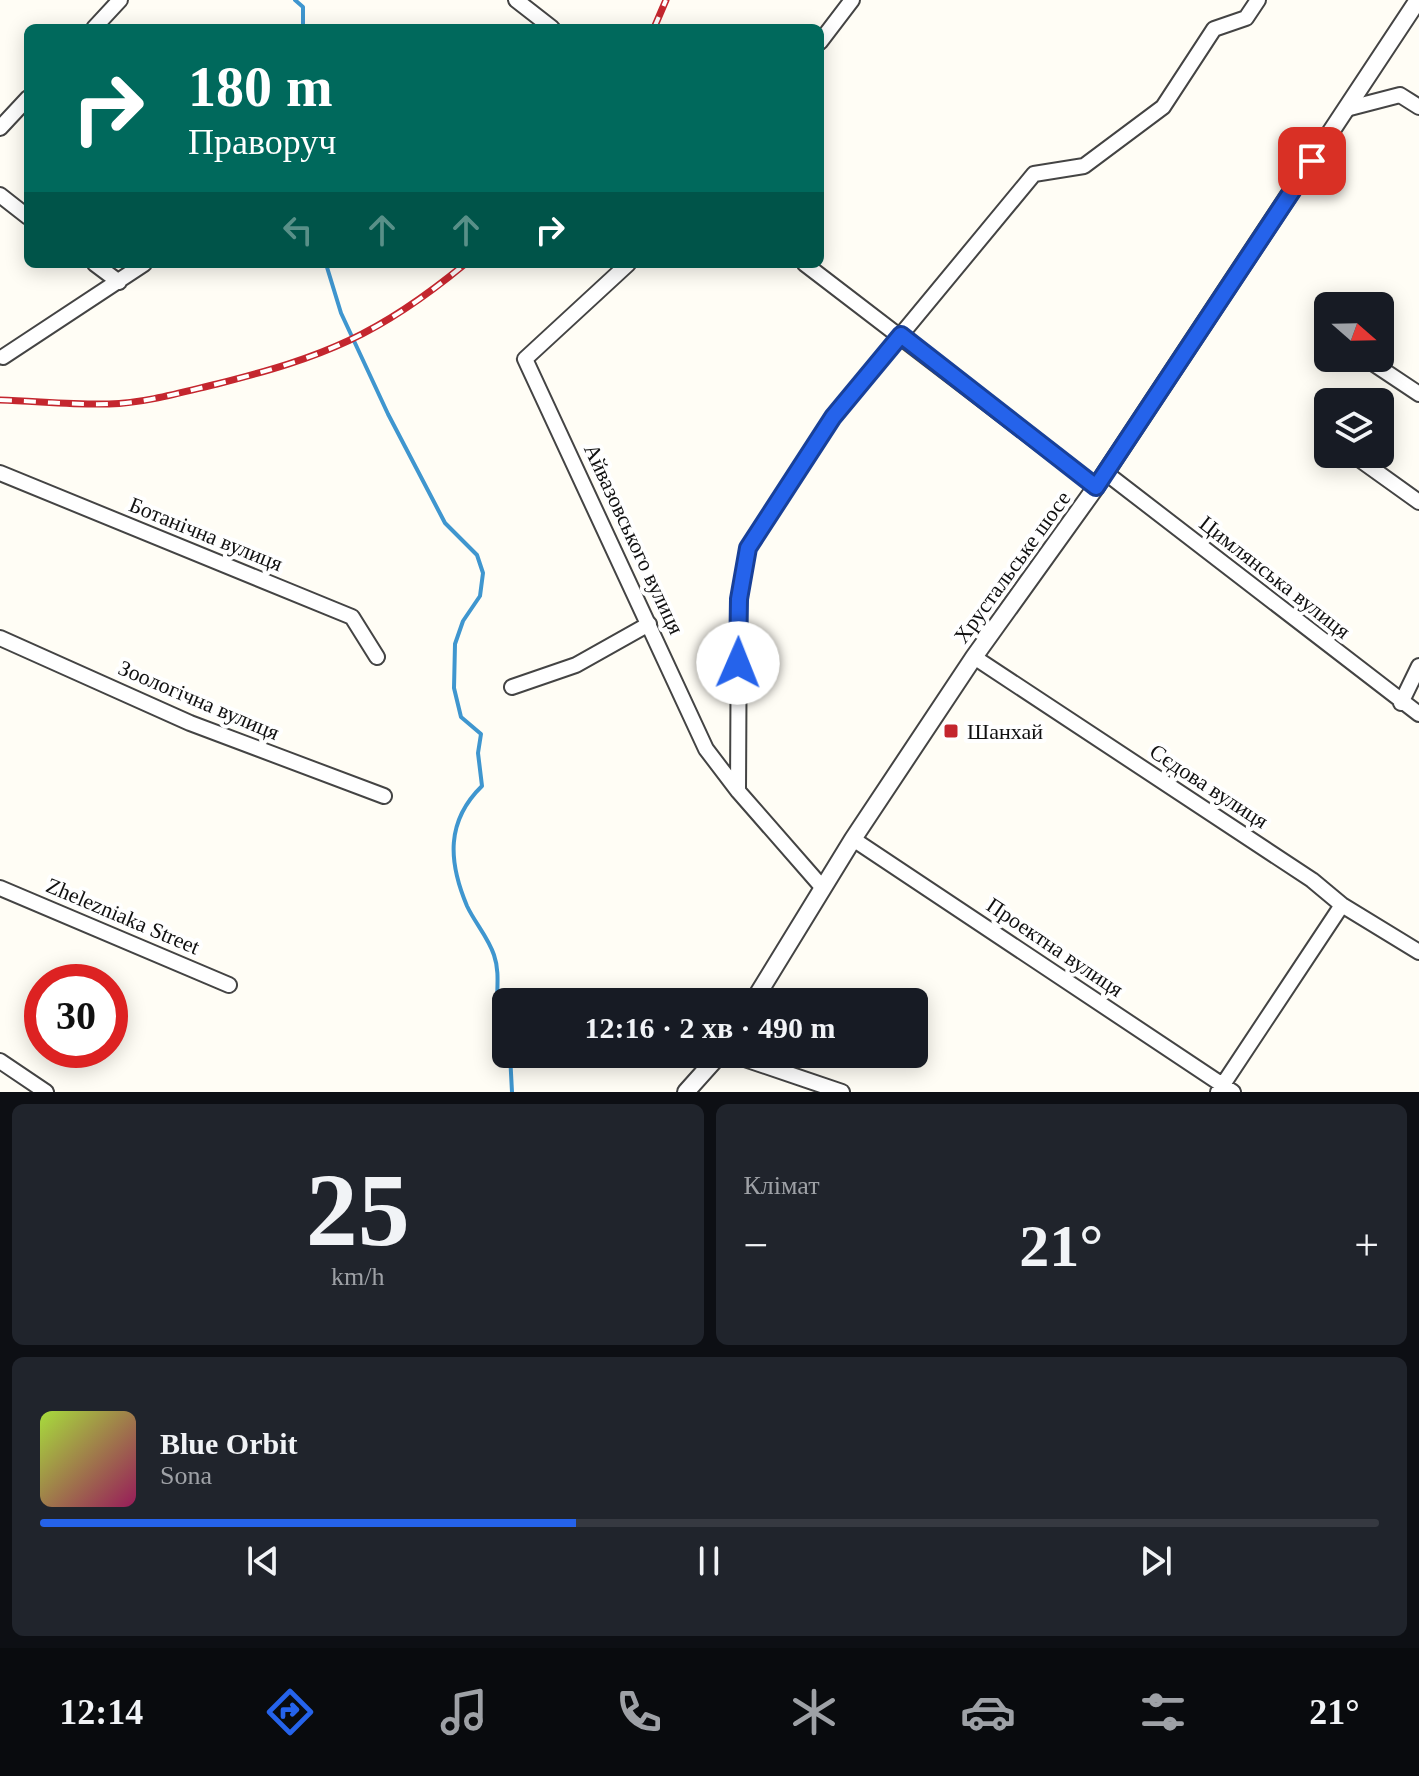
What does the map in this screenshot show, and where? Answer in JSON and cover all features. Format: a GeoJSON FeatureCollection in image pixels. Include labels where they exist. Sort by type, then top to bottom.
{"type":"FeatureCollection","features":[{"type":"Feature","properties":{"kind":"street"},"geometry":{"type":"LineString","coordinates":[[98,24],[120,0]]}},
{"type":"Feature","properties":{"kind":"street"},"geometry":{"type":"LineString","coordinates":[[516,0],[547,24]]}},
{"type":"Feature","properties":{"kind":"street"},"geometry":{"type":"LineString","coordinates":[[824,37],[852,0]]}},
{"type":"Feature","properties":{"kind":"street"},"geometry":{"type":"LineString","coordinates":[[738,791],[739,599],[748,548],[833,417],[1034,174],[1084,166],[1163,107],[1214,29],[1246,18],[1258,0]]}},
{"type":"Feature","properties":{"kind":"street","name":"Хрустальське шосе"},"geometry":{"type":"LineString","coordinates":[[761,988],[853,839],[974,657],[1101,480],[1418,0]]}},
{"type":"Feature","properties":{"kind":"street"},"geometry":{"type":"LineString","coordinates":[[1346,109],[1400,95],[1419,107]]}},
{"type":"Feature","properties":{"kind":"street"},"geometry":{"type":"LineString","coordinates":[[0,128],[24,102]]}},
{"type":"Feature","properties":{"kind":"street"},"geometry":{"type":"LineString","coordinates":[[0,195],[24,214]]}},
{"type":"Feature","properties":{"kind":"street"},"geometry":{"type":"LineString","coordinates":[[100,268],[119,282]]}},
{"type":"Feature","properties":{"kind":"street"},"geometry":{"type":"LineString","coordinates":[[3,357],[138,268]]}},
{"type":"Feature","properties":{"kind":"street","name":"Айвазовського вулиця"},"geometry":{"type":"LineString","coordinates":[[624,268],[525,359],[706,749],[738,791],[822,887]]}},
{"type":"Feature","properties":{"kind":"street","name":"Цимлянська вулиця"},"geometry":{"type":"LineString","coordinates":[[810,268],[1419,714]]}},
{"type":"Feature","properties":{"kind":"street"},"geometry":{"type":"LineString","coordinates":[[1386,372],[1419,394]]}},
{"type":"Feature","properties":{"kind":"street"},"geometry":{"type":"LineString","coordinates":[[1372,468],[1419,502]]}},
{"type":"Feature","properties":{"kind":"street","name":"Ботанічна вулиця"},"geometry":{"type":"LineString","coordinates":[[0,473],[352,617],[377,657]]}},
{"type":"Feature","properties":{"kind":"street"},"geometry":{"type":"LineString","coordinates":[[512,687],[576,665],[649,624]]}},
{"type":"Feature","properties":{"kind":"street","name":"Зоологічна вулиця"},"geometry":{"type":"LineString","coordinates":[[0,638],[190,723],[384,796]]}},
{"type":"Feature","properties":{"kind":"street","name":"Сєдова вулиця"},"geometry":{"type":"LineString","coordinates":[[974,657],[1312,880],[1342,905],[1419,952]]}},
{"type":"Feature","properties":{"kind":"street"},"geometry":{"type":"LineString","coordinates":[[1401,703],[1419,666]]}},
{"type":"Feature","properties":{"kind":"street","name":"Проектна вулиця"},"geometry":{"type":"LineString","coordinates":[[853,839],[1224,1089]]}},
{"type":"Feature","properties":{"kind":"street","name":"Zhelezniaka Street"},"geometry":{"type":"LineString","coordinates":[[0,888],[229,985]]}},
{"type":"Feature","properties":{"kind":"street"},"geometry":{"type":"LineString","coordinates":[[1224,1089],[1342,905]]}},
{"type":"Feature","properties":{"kind":"street"},"geometry":{"type":"LineString","coordinates":[[0,1061],[46,1092]]}},
{"type":"Feature","properties":{"kind":"street"},"geometry":{"type":"LineString","coordinates":[[686,1092],[707,1068]]}},
{"type":"Feature","properties":{"kind":"street"},"geometry":{"type":"LineString","coordinates":[[771,1068],[842,1092]]}},
{"type":"Feature","properties":{"kind":"waterway"},"geometry":{"type":"LineString","coordinates":[[295,0],[303,7],[303,24]]}},
{"type":"Feature","properties":{"kind":"waterway"},"geometry":{"type":"LineString","coordinates":[[327,268],[341,313],[388,414],[445,523],[477,555],[483,573],[480,596],[463,621],[455,644],[454,688],[461,717],[481,734],[478,753],[482,786],[470,799],[456,827],[454,857],[467,906],[494,955],[497,988]]}},
{"type":"Feature","properties":{"kind":"waterway"},"geometry":{"type":"LineString","coordinates":[[511,1068],[512,1092]]}},
{"type":"Feature","properties":{"kind":"railway"},"geometry":{"type":"LineString","coordinates":[[656,24],[666,0]]}},
{"type":"Feature","properties":{"kind":"railway"},"geometry":{"type":"LineString","coordinates":[[0,400],[123,403],[164,397],[255,374],[320,353],[377,326],[460,268]]}},
{"type":"Feature","properties":{"kind":"place","name":"Шанхай"},"geometry":{"type":"Point","coordinates":[951,731]}},
{"type":"Feature","properties":{"kind":"route"},"geometry":{"type":"LineString","coordinates":[[738,663],[739,599],[748,548],[833,417],[901,335],[1096,487],[1312,161]]}}]}
